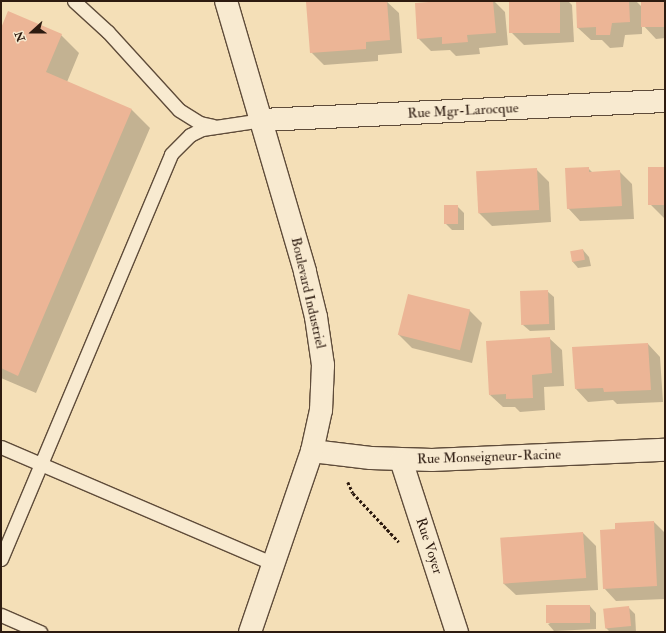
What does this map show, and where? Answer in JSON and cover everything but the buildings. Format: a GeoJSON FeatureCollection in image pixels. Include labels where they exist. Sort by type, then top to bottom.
{"type":"FeatureCollection","features":[{"type":"Feature","properties":{"kind":"street","name":"Boulevard Industriel"},"geometry":{"type":"LineString","coordinates":[[226,1],[262,120],[305,272],[320,340],[323,387],[312,451],[250,632]]}},
{"type":"Feature","properties":{"kind":"street","name":"Rue Mgr-Larocque"},"geometry":{"type":"LineString","coordinates":[[262,120],[665,101]]}},
{"type":"Feature","properties":{"kind":"street","name":"Rue Monseigneur-Racine"},"geometry":{"type":"LineString","coordinates":[[312,451],[401,460],[665,450]]}},
{"type":"Feature","properties":{"kind":"street","name":"Rue Voyer"},"geometry":{"type":"LineString","coordinates":[[401,460],[457,632]]}},
{"type":"Feature","properties":{"kind":"lane"},"geometry":{"type":"LineString","coordinates":[[74,1],[108,32],[179,110],[200,123],[215,127]]}},
{"type":"Feature","properties":{"kind":"lane"},"geometry":{"type":"LineString","coordinates":[[1,559],[172,154],[190,135],[215,127],[262,120]]}},
{"type":"Feature","properties":{"kind":"lane"},"geometry":{"type":"LineString","coordinates":[[1,447],[274,564]]}},
{"type":"Feature","properties":{"kind":"lane"},"geometry":{"type":"LineString","coordinates":[[1,615],[40,632]]}},
{"type":"Feature","properties":{"kind":"path"},"geometry":{"type":"LineString","coordinates":[[342,455],[345,474],[353,493],[405,548],[428,543]]}}]}
